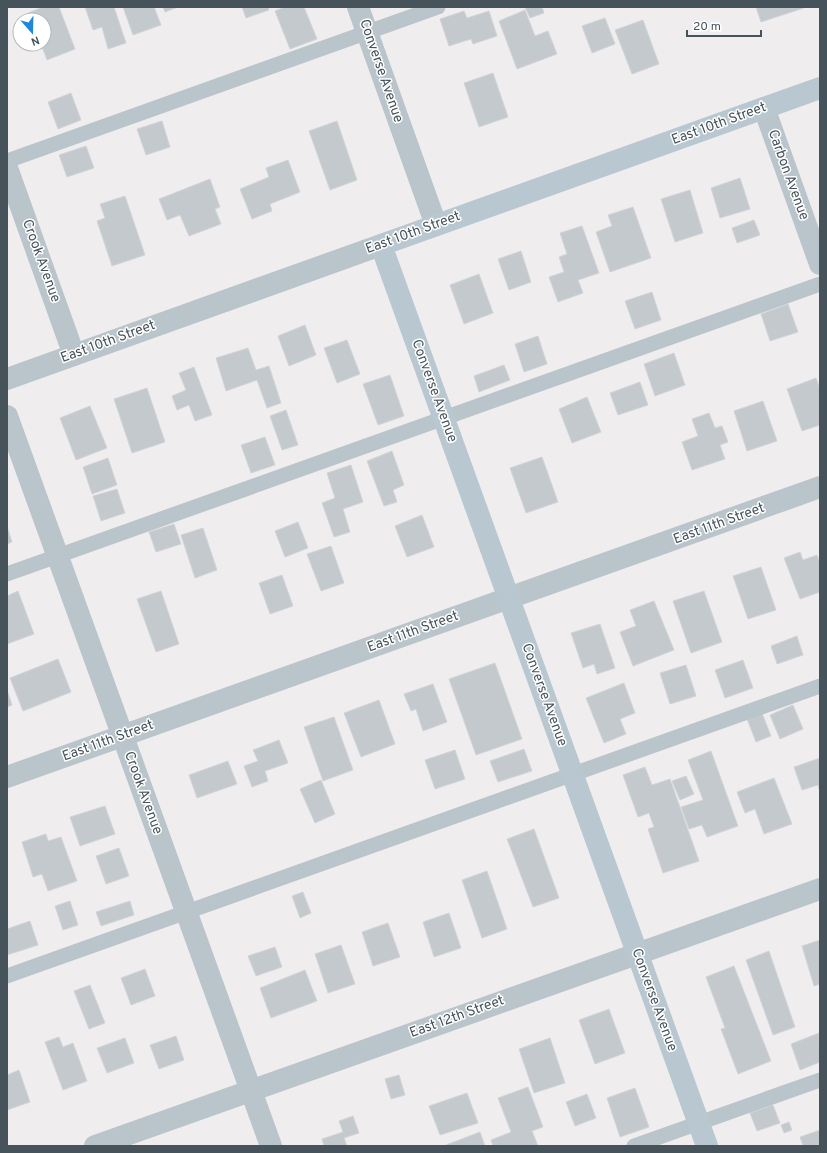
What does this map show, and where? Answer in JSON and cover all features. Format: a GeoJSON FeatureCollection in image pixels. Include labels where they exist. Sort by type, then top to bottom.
{"type":"FeatureCollection","features":[{"type":"Feature","properties":{"kind":"street","name":"Converse Avenue"},"geometry":{"type":"LineString","coordinates":[[358,7],[436,225]]}},
{"type":"Feature","properties":{"kind":"street","name":"East 10th Street"},"geometry":{"type":"LineString","coordinates":[[7,379],[820,88]]}},
{"type":"Feature","properties":{"kind":"street","name":"Carbon Avenue"},"geometry":{"type":"LineString","coordinates":[[764,108],[820,264]]}},
{"type":"Feature","properties":{"kind":"street","name":"Crook Avenue"},"geometry":{"type":"LineString","coordinates":[[7,168],[74,355]]}},
{"type":"Feature","properties":{"kind":"street","name":"Converse Avenue"},"geometry":{"type":"LineString","coordinates":[[381,245],[706,1146]]}},
{"type":"Feature","properties":{"kind":"street","name":"Crook Avenue"},"geometry":{"type":"LineString","coordinates":[[7,416],[270,1146]]}},
{"type":"Feature","properties":{"kind":"street","name":"East 11th Street"},"geometry":{"type":"LineString","coordinates":[[7,777],[820,488]]}},
{"type":"Feature","properties":{"kind":"street","name":"East 12th Street"},"geometry":{"type":"LineString","coordinates":[[95,1146],[820,889]]}},
{"type":"Feature","properties":{"kind":"lane"},"geometry":{"type":"LineString","coordinates":[[7,161],[438,7]]}},
{"type":"Feature","properties":{"kind":"lane"},"geometry":{"type":"LineString","coordinates":[[7,574],[820,284]]}},
{"type":"Feature","properties":{"kind":"lane"},"geometry":{"type":"LineString","coordinates":[[7,976],[820,686]]}},
{"type":"Feature","properties":{"kind":"lane"},"geometry":{"type":"LineString","coordinates":[[634,1146],[820,1080]]}},
{"type":"Feature","properties":{"kind":"building"},"geometry":{"type":"Polygon","coordinates":[[[43,7],[59,7],[75,49],[47,60],[44,52],[52,52],[52,12],[30,12],[43,7]]]}},
{"type":"Feature","properties":{"kind":"building"},"geometry":{"type":"Polygon","coordinates":[[[85,7],[114,7],[126,43],[108,49],[102,27],[93,30],[85,7]]]}},
{"type":"Feature","properties":{"kind":"building"},"geometry":{"type":"Polygon","coordinates":[[[123,7],[154,7],[161,25],[133,35],[123,7]]]}},
{"type":"Feature","properties":{"kind":"building"},"geometry":{"type":"Polygon","coordinates":[[[163,7],[178,7],[165,12],[163,7]]]}},
{"type":"Feature","properties":{"kind":"building"},"geometry":{"type":"Polygon","coordinates":[[[242,7],[268,7],[269,10],[246,18],[242,7]]]}},
{"type":"Feature","properties":{"kind":"building"},"geometry":{"type":"Polygon","coordinates":[[[285,7],[304,7],[317,39],[290,49],[275,11],[285,7]]]}},
{"type":"Feature","properties":{"kind":"building"},"geometry":{"type":"Polygon","coordinates":[[[525,7],[542,7],[544,13],[530,18],[525,7]]]}},
{"type":"Feature","properties":{"kind":"building"},"geometry":{"type":"Polygon","coordinates":[[[756,7],[803,7],[804,8],[761,22],[756,7]]]}},
{"type":"Feature","properties":{"kind":"building"},"geometry":{"type":"Polygon","coordinates":[[[525,10],[535,36],[548,31],[557,54],[517,69],[499,21],[525,10]]]}},
{"type":"Feature","properties":{"kind":"building"},"geometry":{"type":"Polygon","coordinates":[[[464,11],[467,18],[489,11],[497,36],[473,44],[471,39],[449,46],[440,19],[464,11]]]}},
{"type":"Feature","properties":{"kind":"building"},"geometry":{"type":"Polygon","coordinates":[[[605,18],[615,44],[592,53],[582,26],[605,18]]]}},
{"type":"Feature","properties":{"kind":"building"},"geometry":{"type":"Polygon","coordinates":[[[643,20],[659,64],[632,74],[615,30],[643,20]]]}},
{"type":"Feature","properties":{"kind":"building"},"geometry":{"type":"Polygon","coordinates":[[[493,73],[508,117],[479,127],[464,83],[493,73]]]}},
{"type":"Feature","properties":{"kind":"building"},"geometry":{"type":"Polygon","coordinates":[[[71,93],[81,120],[58,129],[48,102],[71,93]]]}},
{"type":"Feature","properties":{"kind":"building"},"geometry":{"type":"Polygon","coordinates":[[[162,121],[170,147],[146,155],[137,129],[162,121]]]}},
{"type":"Feature","properties":{"kind":"building"},"geometry":{"type":"Polygon","coordinates":[[[337,121],[357,180],[330,190],[309,131],[337,121]]]}},
{"type":"Feature","properties":{"kind":"building"},"geometry":{"type":"Polygon","coordinates":[[[86,146],[94,168],[67,177],[59,155],[86,146]]]}},
{"type":"Feature","properties":{"kind":"building"},"geometry":{"type":"Polygon","coordinates":[[[288,160],[300,192],[270,204],[272,211],[252,219],[240,189],[269,177],[266,168],[288,160]]]}},
{"type":"Feature","properties":{"kind":"building"},"geometry":{"type":"Polygon","coordinates":[[[740,178],[750,209],[720,218],[711,188],[740,178]]]}},
{"type":"Feature","properties":{"kind":"building"},"geometry":{"type":"Polygon","coordinates":[[[210,179],[220,207],[215,209],[221,224],[189,236],[180,215],[167,220],[159,199],[210,179]]]}},
{"type":"Feature","properties":{"kind":"building"},"geometry":{"type":"Polygon","coordinates":[[[690,190],[703,233],[675,242],[661,199],[690,190]]]}},
{"type":"Feature","properties":{"kind":"building"},"geometry":{"type":"Polygon","coordinates":[[[125,196],[145,255],[112,266],[97,221],[105,218],[100,204],[125,196]]]}},
{"type":"Feature","properties":{"kind":"building"},"geometry":{"type":"Polygon","coordinates":[[[633,207],[651,258],[610,272],[596,232],[612,226],[608,215],[633,207]]]}},
{"type":"Feature","properties":{"kind":"building"},"geometry":{"type":"Polygon","coordinates":[[[754,220],[760,235],[737,243],[732,228],[754,220]]]}},
{"type":"Feature","properties":{"kind":"building"},"geometry":{"type":"Polygon","coordinates":[[[582,226],[599,273],[578,280],[583,293],[558,302],[549,277],[564,272],[559,257],[567,254],[560,233],[582,226]]]}},
{"type":"Feature","properties":{"kind":"building"},"geometry":{"type":"Polygon","coordinates":[[[521,251],[531,282],[509,290],[498,259],[521,251]]]}},
{"type":"Feature","properties":{"kind":"building"},"geometry":{"type":"Polygon","coordinates":[[[479,274],[493,313],[464,324],[450,285],[479,274]]]}},
{"type":"Feature","properties":{"kind":"building"},"geometry":{"type":"Polygon","coordinates":[[[652,292],[661,320],[635,329],[625,301],[652,292]]]}},
{"type":"Feature","properties":{"kind":"building"},"geometry":{"type":"Polygon","coordinates":[[[788,304],[798,332],[770,341],[761,314],[788,304]]]}},
{"type":"Feature","properties":{"kind":"building"},"geometry":{"type":"Polygon","coordinates":[[[305,325],[316,355],[289,366],[278,336],[305,325]]]}},
{"type":"Feature","properties":{"kind":"building"},"geometry":{"type":"Polygon","coordinates":[[[538,336],[547,364],[524,372],[515,344],[538,336]]]}},
{"type":"Feature","properties":{"kind":"building"},"geometry":{"type":"Polygon","coordinates":[[[347,340],[360,374],[337,383],[324,348],[347,340]]]}},
{"type":"Feature","properties":{"kind":"building"},"geometry":{"type":"Polygon","coordinates":[[[248,348],[256,370],[269,366],[281,403],[267,408],[257,380],[226,391],[216,358],[248,348]]]}},
{"type":"Feature","properties":{"kind":"building"},"geometry":{"type":"Polygon","coordinates":[[[674,353],[685,385],[655,396],[644,364],[674,353]]]}},
{"type":"Feature","properties":{"kind":"building"},"geometry":{"type":"Polygon","coordinates":[[[504,365],[510,380],[479,392],[474,376],[504,365]]]}},
{"type":"Feature","properties":{"kind":"building"},"geometry":{"type":"Polygon","coordinates":[[[194,367],[212,415],[195,421],[189,405],[177,410],[172,396],[186,390],[179,373],[194,367]]]}},
{"type":"Feature","properties":{"kind":"building"},"geometry":{"type":"Polygon","coordinates":[[[390,375],[404,416],[378,425],[363,384],[390,375]]]}},
{"type":"Feature","properties":{"kind":"building"},"geometry":{"type":"Polygon","coordinates":[[[816,378],[820,389],[820,425],[802,431],[787,389],[816,378]]]}},
{"type":"Feature","properties":{"kind":"building"},"geometry":{"type":"Polygon","coordinates":[[[640,382],[648,405],[618,415],[610,393],[640,382]]]}},
{"type":"Feature","properties":{"kind":"building"},"geometry":{"type":"Polygon","coordinates":[[[147,388],[165,442],[132,453],[114,399],[147,388]]]}},
{"type":"Feature","properties":{"kind":"building"},"geometry":{"type":"Polygon","coordinates":[[[587,397],[601,432],[572,443],[559,409],[587,397]]]}},
{"type":"Feature","properties":{"kind":"building"},"geometry":{"type":"Polygon","coordinates":[[[763,401],[777,441],[747,451],[734,411],[763,401]]]}},
{"type":"Feature","properties":{"kind":"building"},"geometry":{"type":"Polygon","coordinates":[[[90,406],[107,448],[76,460],[60,418],[90,406]]]}},
{"type":"Feature","properties":{"kind":"building"},"geometry":{"type":"Polygon","coordinates":[[[286,410],[298,445],[282,450],[270,416],[286,410]]]}},
{"type":"Feature","properties":{"kind":"building"},"geometry":{"type":"Polygon","coordinates":[[[709,413],[715,428],[722,426],[728,442],[720,445],[725,459],[692,470],[682,442],[698,436],[692,419],[709,413]]]}},
{"type":"Feature","properties":{"kind":"building"},"geometry":{"type":"Polygon","coordinates":[[[265,437],[275,465],[251,473],[241,445],[265,437]]]}},
{"type":"Feature","properties":{"kind":"building"},"geometry":{"type":"Polygon","coordinates":[[[392,451],[404,485],[393,490],[397,502],[384,506],[367,461],[392,451]]]}},
{"type":"Feature","properties":{"kind":"building"},"geometry":{"type":"Polygon","coordinates":[[[542,457],[558,502],[526,513],[510,468],[542,457]]]}},
{"type":"Feature","properties":{"kind":"building"},"geometry":{"type":"Polygon","coordinates":[[[108,458],[117,485],[92,494],[83,467],[108,458]]]}},
{"type":"Feature","properties":{"kind":"building"},"geometry":{"type":"Polygon","coordinates":[[[351,465],[363,502],[343,509],[350,532],[334,537],[322,503],[335,498],[327,473],[351,465]]]}},
{"type":"Feature","properties":{"kind":"building"},"geometry":{"type":"Polygon","coordinates":[[[117,489],[125,513],[101,521],[93,496],[117,489]]]}},
{"type":"Feature","properties":{"kind":"building"},"geometry":{"type":"Polygon","coordinates":[[[422,515],[434,547],[407,557],[395,526],[422,515]]]}},
{"type":"Feature","properties":{"kind":"building"},"geometry":{"type":"Polygon","coordinates":[[[298,522],[308,548],[285,557],[275,531],[298,522]]]}},
{"type":"Feature","properties":{"kind":"building"},"geometry":{"type":"Polygon","coordinates":[[[174,524],[181,544],[156,552],[149,532],[174,524]]]}},
{"type":"Feature","properties":{"kind":"building"},"geometry":{"type":"Polygon","coordinates":[[[7,526],[12,542],[7,544],[7,526]]]}},
{"type":"Feature","properties":{"kind":"building"},"geometry":{"type":"Polygon","coordinates":[[[203,528],[217,570],[195,578],[181,535],[203,528]]]}},
{"type":"Feature","properties":{"kind":"building"},"geometry":{"type":"Polygon","coordinates":[[[331,546],[344,583],[321,591],[307,554],[331,546]]]}},
{"type":"Feature","properties":{"kind":"building"},"geometry":{"type":"Polygon","coordinates":[[[800,552],[803,560],[817,555],[820,563],[820,592],[800,599],[784,558],[800,552]]]}},
{"type":"Feature","properties":{"kind":"building"},"geometry":{"type":"Polygon","coordinates":[[[761,567],[776,610],[748,619],[733,576],[761,567]]]}},
{"type":"Feature","properties":{"kind":"building"},"geometry":{"type":"Polygon","coordinates":[[[282,575],[293,606],[270,614],[259,583],[282,575]]]}},
{"type":"Feature","properties":{"kind":"building"},"geometry":{"type":"Polygon","coordinates":[[[18,591],[34,634],[7,644],[7,596],[18,591]]]}},
{"type":"Feature","properties":{"kind":"building"},"geometry":{"type":"Polygon","coordinates":[[[161,591],[179,644],[156,652],[137,599],[161,591]]]}},
{"type":"Feature","properties":{"kind":"building"},"geometry":{"type":"Polygon","coordinates":[[[704,591],[722,642],[691,653],[673,601],[704,591]]]}},
{"type":"Feature","properties":{"kind":"building"},"geometry":{"type":"Polygon","coordinates":[[[654,601],[674,650],[633,666],[620,632],[636,626],[630,610],[654,601]]]}},
{"type":"Feature","properties":{"kind":"building"},"geometry":{"type":"Polygon","coordinates":[[[600,624],[615,668],[597,674],[594,664],[583,668],[571,633],[600,624]]]}},
{"type":"Feature","properties":{"kind":"building"},"geometry":{"type":"Polygon","coordinates":[[[797,636],[803,655],[777,664],[771,646],[797,636]]]}},
{"type":"Feature","properties":{"kind":"building"},"geometry":{"type":"Polygon","coordinates":[[[58,659],[71,692],[23,711],[10,678],[58,659]]]}},
{"type":"Feature","properties":{"kind":"building"},"geometry":{"type":"Polygon","coordinates":[[[743,660],[753,688],[725,698],[715,670],[743,660]]]}},
{"type":"Feature","properties":{"kind":"building"},"geometry":{"type":"Polygon","coordinates":[[[495,663],[522,739],[476,755],[449,679],[495,663]]]}},
{"type":"Feature","properties":{"kind":"building"},"geometry":{"type":"Polygon","coordinates":[[[686,665],[696,696],[670,704],[660,673],[686,665]]]}},
{"type":"Feature","properties":{"kind":"building"},"geometry":{"type":"Polygon","coordinates":[[[624,683],[635,713],[620,719],[626,734],[604,743],[586,698],[624,683]]]}},
{"type":"Feature","properties":{"kind":"building"},"geometry":{"type":"Polygon","coordinates":[[[433,684],[447,722],[423,731],[416,709],[411,711],[404,694],[433,684]]]}},
{"type":"Feature","properties":{"kind":"building"},"geometry":{"type":"Polygon","coordinates":[[[7,690],[12,705],[7,707],[7,690]]]}},
{"type":"Feature","properties":{"kind":"building"},"geometry":{"type":"Polygon","coordinates":[[[379,700],[395,744],[361,757],[344,713],[379,700]]]}},
{"type":"Feature","properties":{"kind":"building"},"geometry":{"type":"Polygon","coordinates":[[[793,705],[803,729],[780,739],[770,715],[793,705]]]}},
{"type":"Feature","properties":{"kind":"building"},"geometry":{"type":"Polygon","coordinates":[[[762,713],[771,736],[756,742],[747,719],[762,713]]]}},
{"type":"Feature","properties":{"kind":"building"},"geometry":{"type":"Polygon","coordinates":[[[334,717],[353,770],[323,781],[304,727],[334,717]]]}},
{"type":"Feature","properties":{"kind":"building"},"geometry":{"type":"Polygon","coordinates":[[[279,740],[288,763],[265,771],[268,781],[252,787],[244,766],[258,761],[253,750],[279,740]]]}},
{"type":"Feature","properties":{"kind":"building"},"geometry":{"type":"Polygon","coordinates":[[[524,749],[532,771],[498,782],[490,761],[524,749]]]}},
{"type":"Feature","properties":{"kind":"building"},"geometry":{"type":"Polygon","coordinates":[[[455,750],[465,779],[435,789],[425,760],[455,750]]]}},
{"type":"Feature","properties":{"kind":"building"},"geometry":{"type":"Polygon","coordinates":[[[711,751],[738,826],[707,837],[702,825],[689,829],[681,807],[703,800],[688,760],[711,751]]]}},
{"type":"Feature","properties":{"kind":"building"},"geometry":{"type":"Polygon","coordinates":[[[820,758],[820,792],[818,785],[802,790],[794,767],[820,758]]]}},
{"type":"Feature","properties":{"kind":"building"},"geometry":{"type":"Polygon","coordinates":[[[228,761],[237,784],[197,798],[189,775],[228,761]]]}},
{"type":"Feature","properties":{"kind":"building"},"geometry":{"type":"Polygon","coordinates":[[[645,767],[652,785],[670,779],[699,861],[663,873],[648,829],[654,827],[649,813],[638,817],[623,775],[645,767]]]}},
{"type":"Feature","properties":{"kind":"building"},"geometry":{"type":"Polygon","coordinates":[[[686,776],[694,794],[680,800],[672,781],[686,776]]]}},
{"type":"Feature","properties":{"kind":"building"},"geometry":{"type":"Polygon","coordinates":[[[774,778],[792,824],[764,834],[755,809],[745,813],[737,792],[774,778]]]}},
{"type":"Feature","properties":{"kind":"building"},"geometry":{"type":"Polygon","coordinates":[[[321,780],[335,814],[315,823],[300,789],[321,780]]]}},
{"type":"Feature","properties":{"kind":"building"},"geometry":{"type":"Polygon","coordinates":[[[105,806],[115,834],[80,846],[70,817],[105,806]]]}},
{"type":"Feature","properties":{"kind":"building"},"geometry":{"type":"Polygon","coordinates":[[[534,829],[559,898],[533,907],[507,839],[534,829]]]}},
{"type":"Feature","properties":{"kind":"building"},"geometry":{"type":"Polygon","coordinates":[[[46,834],[48,841],[61,837],[77,881],[48,891],[42,874],[33,877],[22,842],[46,834]]]}},
{"type":"Feature","properties":{"kind":"building"},"geometry":{"type":"Polygon","coordinates":[[[119,848],[129,876],[106,884],[96,856],[119,848]]]}},
{"type":"Feature","properties":{"kind":"building"},"geometry":{"type":"Polygon","coordinates":[[[487,871],[507,929],[482,938],[462,880],[487,871]]]}},
{"type":"Feature","properties":{"kind":"building"},"geometry":{"type":"Polygon","coordinates":[[[303,892],[311,913],[300,918],[292,896],[303,892]]]}},
{"type":"Feature","properties":{"kind":"building"},"geometry":{"type":"Polygon","coordinates":[[[70,901],[78,925],[63,930],[55,906],[70,901]]]}},
{"type":"Feature","properties":{"kind":"building"},"geometry":{"type":"Polygon","coordinates":[[[130,901],[134,915],[101,926],[96,912],[130,901]]]}},
{"type":"Feature","properties":{"kind":"building"},"geometry":{"type":"Polygon","coordinates":[[[449,913],[461,948],[434,957],[423,922],[449,913]]]}},
{"type":"Feature","properties":{"kind":"building"},"geometry":{"type":"Polygon","coordinates":[[[30,921],[38,945],[7,955],[7,929],[30,921]]]}},
{"type":"Feature","properties":{"kind":"building"},"geometry":{"type":"Polygon","coordinates":[[[388,923],[400,957],[373,966],[362,932],[388,923]]]}},
{"type":"Feature","properties":{"kind":"building"},"geometry":{"type":"Polygon","coordinates":[[[820,940],[820,984],[814,986],[802,946],[820,940]]]}},
{"type":"Feature","properties":{"kind":"building"},"geometry":{"type":"Polygon","coordinates":[[[341,945],[355,984],[328,993],[315,954],[341,945]]]}},
{"type":"Feature","properties":{"kind":"building"},"geometry":{"type":"Polygon","coordinates":[[[275,947],[282,967],[256,976],[248,956],[275,947]]]}},
{"type":"Feature","properties":{"kind":"building"},"geometry":{"type":"Polygon","coordinates":[[[769,951],[795,1027],[773,1035],[746,960],[769,951]]]}},
{"type":"Feature","properties":{"kind":"building"},"geometry":{"type":"Polygon","coordinates":[[[734,966],[771,1061],[738,1074],[721,1029],[725,1028],[706,977],[734,966]]]}},
{"type":"Feature","properties":{"kind":"building"},"geometry":{"type":"Polygon","coordinates":[[[145,969],[155,996],[131,1005],[121,978],[145,969]]]}},
{"type":"Feature","properties":{"kind":"building"},"geometry":{"type":"Polygon","coordinates":[[[305,970],[317,1001],[271,1018],[260,988],[305,970]]]}},
{"type":"Feature","properties":{"kind":"building"},"geometry":{"type":"Polygon","coordinates":[[[90,985],[105,1023],[89,1029],[74,991],[90,985]]]}},
{"type":"Feature","properties":{"kind":"building"},"geometry":{"type":"Polygon","coordinates":[[[609,1009],[625,1053],[595,1064],[579,1020],[609,1009]]]}},
{"type":"Feature","properties":{"kind":"building"},"geometry":{"type":"Polygon","coordinates":[[[819,1033],[820,1062],[800,1070],[791,1044],[819,1033]]]}},
{"type":"Feature","properties":{"kind":"building"},"geometry":{"type":"Polygon","coordinates":[[[176,1036],[184,1060],[159,1069],[150,1045],[176,1036]]]}},
{"type":"Feature","properties":{"kind":"building"},"geometry":{"type":"Polygon","coordinates":[[[59,1037],[63,1047],[73,1043],[87,1081],[63,1090],[45,1042],[59,1037]]]}},
{"type":"Feature","properties":{"kind":"building"},"geometry":{"type":"Polygon","coordinates":[[[125,1038],[134,1063],[107,1073],[97,1048],[125,1038]]]}},
{"type":"Feature","properties":{"kind":"building"},"geometry":{"type":"Polygon","coordinates":[[[550,1038],[565,1083],[534,1093],[519,1049],[550,1038]]]}},
{"type":"Feature","properties":{"kind":"building"},"geometry":{"type":"Polygon","coordinates":[[[19,1070],[30,1102],[7,1110],[7,1075],[19,1070]]]}},
{"type":"Feature","properties":{"kind":"building"},"geometry":{"type":"Polygon","coordinates":[[[399,1075],[405,1095],[391,1099],[385,1079],[399,1075]]]}},
{"type":"Feature","properties":{"kind":"building"},"geometry":{"type":"Polygon","coordinates":[[[528,1087],[543,1127],[532,1131],[538,1146],[493,1146],[491,1140],[511,1132],[498,1098],[528,1087]]]}},
{"type":"Feature","properties":{"kind":"building"},"geometry":{"type":"Polygon","coordinates":[[[635,1088],[649,1127],[620,1137],[607,1098],[635,1088]]]}},
{"type":"Feature","properties":{"kind":"building"},"geometry":{"type":"Polygon","coordinates":[[[467,1093],[478,1123],[440,1135],[429,1106],[467,1093]]]}},
{"type":"Feature","properties":{"kind":"building"},"geometry":{"type":"Polygon","coordinates":[[[587,1094],[596,1118],[575,1126],[566,1102],[587,1094]]]}},
{"type":"Feature","properties":{"kind":"building"},"geometry":{"type":"Polygon","coordinates":[[[773,1105],[780,1123],[757,1131],[750,1113],[773,1105]]]}},
{"type":"Feature","properties":{"kind":"building"},"geometry":{"type":"Polygon","coordinates":[[[353,1116],[359,1133],[344,1138],[347,1146],[324,1146],[322,1139],[343,1132],[339,1121],[353,1116]]]}},
{"type":"Feature","properties":{"kind":"building"},"geometry":{"type":"Polygon","coordinates":[[[789,1122],[792,1130],[784,1133],[781,1125],[789,1122]]]}},
{"type":"Feature","properties":{"kind":"building"},"geometry":{"type":"Polygon","coordinates":[[[820,1130],[820,1146],[803,1146],[800,1137],[820,1130]]]}},
{"type":"Feature","properties":{"kind":"building"},"geometry":{"type":"Polygon","coordinates":[[[480,1132],[485,1146],[446,1146],[446,1145],[480,1132]]]}}]}
